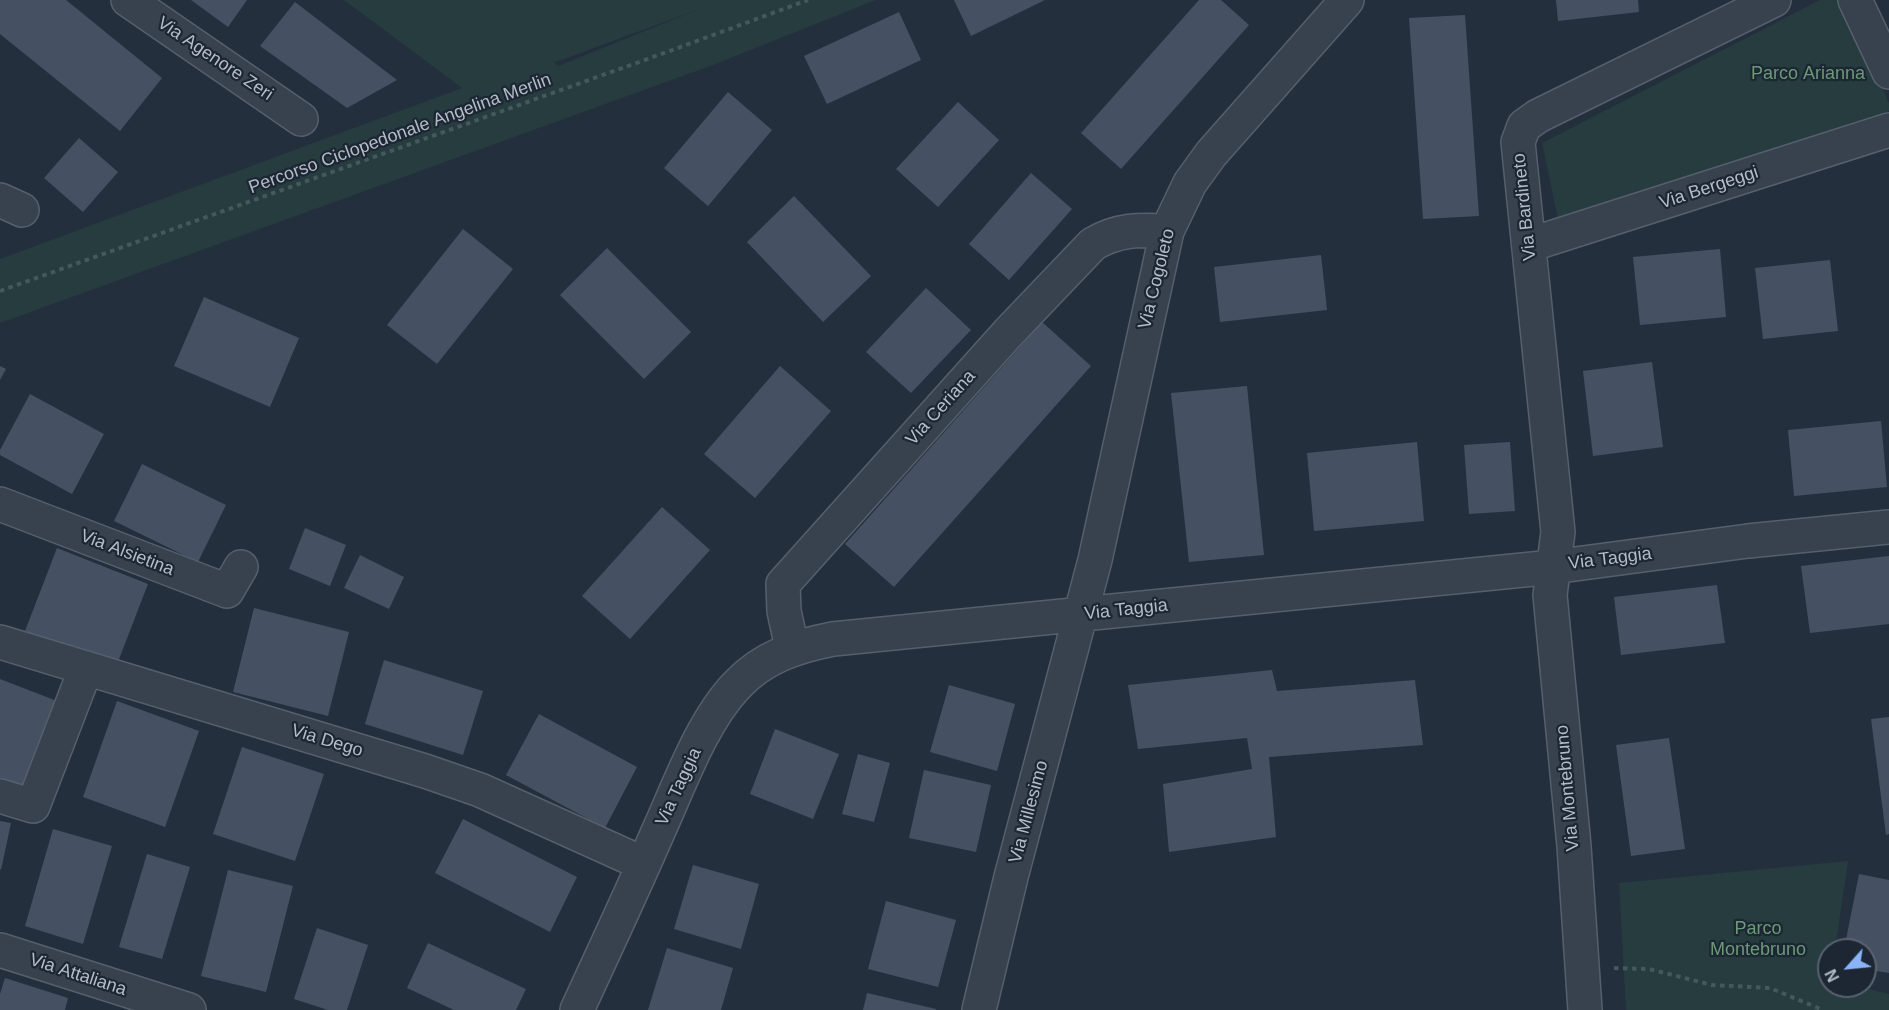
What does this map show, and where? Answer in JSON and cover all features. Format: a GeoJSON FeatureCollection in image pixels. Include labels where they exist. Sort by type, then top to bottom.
{"type":"FeatureCollection","features":[{"type":"Feature","properties":{"kind":"street","name":"Via Agenore Zeri"},"geometry":{"type":"LineString","coordinates":[[128,0],[301,119]]}},
{"type":"Feature","properties":{"kind":"street","name":"Via Cogoleto"},"geometry":{"type":"LineString","coordinates":[[1071,615],[1167,231],[1190,183],[1211,154],[1347,0]]}},
{"type":"Feature","properties":{"kind":"street","name":"Via Bardineto"},"geometry":{"type":"LineString","coordinates":[[1553,567],[1558,532],[1518,142],[1524,126],[1538,116],[1774,0]]}},
{"type":"Feature","properties":{"kind":"street"},"geometry":{"type":"LineString","coordinates":[[1855,0],[1889,72]]}},
{"type":"Feature","properties":{"kind":"street","name":"Via Bergeggi"},"geometry":{"type":"LineString","coordinates":[[1529,245],[1889,130]]}},
{"type":"Feature","properties":{"kind":"street","name":"Via Ceriana"},"geometry":{"type":"LineString","coordinates":[[792,648],[784,611],[783,584],[993,350],[1063,273],[1093,244],[1106,236],[1122,231],[1167,231]]}},
{"type":"Feature","properties":{"kind":"street","name":"Via Alsietina"},"geometry":{"type":"LineString","coordinates":[[0,504],[227,591],[241,567]]}},
{"type":"Feature","properties":{"kind":"street","name":"Via Taggia"},"geometry":{"type":"LineString","coordinates":[[577,1010],[692,757],[720,705],[736,685],[752,671],[792,648],[833,639],[1553,567],[1889,526]]}},
{"type":"Feature","properties":{"kind":"street","name":"Via Montebruno"},"geometry":{"type":"LineString","coordinates":[[1553,567],[1550,595],[1574,846],[1585,1010]]}},
{"type":"Feature","properties":{"kind":"street","name":"Via Millesimo"},"geometry":{"type":"LineString","coordinates":[[966,1010],[1071,615]]}},
{"type":"Feature","properties":{"kind":"street","name":"Via Millesimo"},"geometry":{"type":"LineString","coordinates":[[979,1010],[1071,615]]}},
{"type":"Feature","properties":{"kind":"street","name":"Via Dego"},"geometry":{"type":"LineString","coordinates":[[0,642],[425,771],[480,790],[644,864]]}},
{"type":"Feature","properties":{"kind":"street"},"geometry":{"type":"LineString","coordinates":[[0,796],[33,806],[86,668]]}},
{"type":"Feature","properties":{"kind":"street","name":"Via Attaliana"},"geometry":{"type":"LineString","coordinates":[[0,950],[189,1010]]}},
{"type":"Feature","properties":{"kind":"path","name":"Percorso Ciclopedonale Angelina Merlin"},"geometry":{"type":"LineString","coordinates":[[0,291],[808,0]]}},
{"type":"Feature","properties":{"kind":"path"},"geometry":{"type":"LineString","coordinates":[[1582,968],[1649,969],[1712,986],[1770,988],[1823,1010]]}},
{"type":"Feature","properties":{"kind":"green space"},"geometry":{"type":"Polygon","coordinates":[[[344,0],[876,0],[713,65],[0,323],[0,259],[462,88],[344,0]],[[697,10],[556,62],[553,61],[558,66],[697,10]]]}},
{"type":"Feature","properties":{"kind":"green space","name":"Parco Arianna"},"geometry":{"type":"Polygon","coordinates":[[[1820,0],[1844,0],[1889,103],[1889,111],[1558,219],[1542,143],[1820,0]]]}},
{"type":"Feature","properties":{"kind":"green space","name":"Parco Montebruno"},"geometry":{"type":"Polygon","coordinates":[[[1848,861],[1837,938],[1817,938],[1817,998],[1877,998],[1877,991],[1889,994],[1889,1010],[1626,1010],[1619,883],[1848,861]]]}},
{"type":"Feature","properties":{"kind":"building"},"geometry":{"type":"Polygon","coordinates":[[[0,0],[66,0],[162,78],[120,131],[0,34],[0,0]]]}},
{"type":"Feature","properties":{"kind":"building"},"geometry":{"type":"Polygon","coordinates":[[[191,0],[247,0],[228,27],[191,0]]]}},
{"type":"Feature","properties":{"kind":"building"},"geometry":{"type":"Polygon","coordinates":[[[954,0],[1045,0],[971,36],[954,0]]]}},
{"type":"Feature","properties":{"kind":"building"},"geometry":{"type":"Polygon","coordinates":[[[1199,0],[1221,0],[1249,25],[1121,169],[1081,133],[1199,0]]]}},
{"type":"Feature","properties":{"kind":"building"},"geometry":{"type":"Polygon","coordinates":[[[1556,0],[1638,0],[1639,12],[1558,21],[1556,0]]]}},
{"type":"Feature","properties":{"kind":"building"},"geometry":{"type":"Polygon","coordinates":[[[295,2],[397,80],[347,108],[260,46],[295,2]]]}},
{"type":"Feature","properties":{"kind":"building"},"geometry":{"type":"Polygon","coordinates":[[[899,12],[921,60],[827,104],[804,56],[899,12]]]}},
{"type":"Feature","properties":{"kind":"building"},"geometry":{"type":"Polygon","coordinates":[[[1465,15],[1479,216],[1423,219],[1409,18],[1465,15]]]}},
{"type":"Feature","properties":{"kind":"building"},"geometry":{"type":"Polygon","coordinates":[[[728,92],[772,130],[708,206],[664,168],[728,92]]]}},
{"type":"Feature","properties":{"kind":"building"},"geometry":{"type":"Polygon","coordinates":[[[958,102],[999,140],[938,207],[896,169],[958,102]]]}},
{"type":"Feature","properties":{"kind":"building"},"geometry":{"type":"Polygon","coordinates":[[[79,138],[118,172],[83,212],[44,178],[79,138]]]}},
{"type":"Feature","properties":{"kind":"building"},"geometry":{"type":"Polygon","coordinates":[[[1031,173],[1072,209],[1009,280],[969,244],[1031,173]]]}},
{"type":"Feature","properties":{"kind":"building"},"geometry":{"type":"Polygon","coordinates":[[[794,196],[871,276],[823,322],[747,242],[794,196]]]}},
{"type":"Feature","properties":{"kind":"building"},"geometry":{"type":"Polygon","coordinates":[[[463,229],[513,269],[437,364],[387,325],[463,229]]]}},
{"type":"Feature","properties":{"kind":"building"},"geometry":{"type":"Polygon","coordinates":[[[607,248],[691,332],[644,379],[560,295],[607,248]]]}},
{"type":"Feature","properties":{"kind":"building"},"geometry":{"type":"Polygon","coordinates":[[[1720,249],[1726,317],[1640,325],[1633,257],[1720,249]]]}},
{"type":"Feature","properties":{"kind":"building"},"geometry":{"type":"Polygon","coordinates":[[[1321,255],[1327,310],[1220,322],[1214,267],[1321,255]]]}},
{"type":"Feature","properties":{"kind":"building"},"geometry":{"type":"Polygon","coordinates":[[[1830,260],[1838,331],[1763,339],[1755,268],[1830,260]]]}},
{"type":"Feature","properties":{"kind":"building"},"geometry":{"type":"Polygon","coordinates":[[[926,288],[971,330],[911,393],[866,352],[926,288]]]}},
{"type":"Feature","properties":{"kind":"building"},"geometry":{"type":"Polygon","coordinates":[[[204,297],[299,338],[270,407],[174,366],[204,297]]]}},
{"type":"Feature","properties":{"kind":"building"},"geometry":{"type":"Polygon","coordinates":[[[1042,322],[1091,366],[894,587],[845,544],[1042,322]]]}},
{"type":"Feature","properties":{"kind":"building"},"geometry":{"type":"Polygon","coordinates":[[[1652,362],[1663,447],[1593,456],[1583,371],[1652,362]]]}},
{"type":"Feature","properties":{"kind":"building"},"geometry":{"type":"Polygon","coordinates":[[[0,366],[6,369],[0,380],[0,366]]]}},
{"type":"Feature","properties":{"kind":"building"},"geometry":{"type":"Polygon","coordinates":[[[780,366],[831,411],[755,498],[704,454],[780,366]]]}},
{"type":"Feature","properties":{"kind":"building"},"geometry":{"type":"Polygon","coordinates":[[[1247,386],[1264,555],[1189,562],[1171,393],[1247,386]]]}},
{"type":"Feature","properties":{"kind":"building"},"geometry":{"type":"Polygon","coordinates":[[[30,394],[104,434],[72,494],[0,455],[0,450],[30,394]]]}},
{"type":"Feature","properties":{"kind":"building"},"geometry":{"type":"Polygon","coordinates":[[[1881,421],[1887,487],[1794,496],[1788,430],[1881,421]]]}},
{"type":"Feature","properties":{"kind":"building"},"geometry":{"type":"Polygon","coordinates":[[[1417,442],[1424,521],[1314,531],[1307,453],[1417,442]]]}},
{"type":"Feature","properties":{"kind":"building"},"geometry":{"type":"Polygon","coordinates":[[[1510,442],[1515,511],[1469,514],[1464,445],[1510,442]]]}},
{"type":"Feature","properties":{"kind":"building"},"geometry":{"type":"Polygon","coordinates":[[[142,464],[226,505],[198,562],[114,521],[142,464]]]}},
{"type":"Feature","properties":{"kind":"building"},"geometry":{"type":"Polygon","coordinates":[[[662,507],[710,550],[630,639],[582,596],[662,507]]]}},
{"type":"Feature","properties":{"kind":"building"},"geometry":{"type":"Polygon","coordinates":[[[305,528],[346,545],[330,586],[289,569],[305,528]]]}},
{"type":"Feature","properties":{"kind":"building"},"geometry":{"type":"Polygon","coordinates":[[[57,548],[148,584],[116,667],[25,631],[57,548]]]}},
{"type":"Feature","properties":{"kind":"building"},"geometry":{"type":"Polygon","coordinates":[[[360,555],[404,577],[389,609],[344,588],[360,555]]]}},
{"type":"Feature","properties":{"kind":"building"},"geometry":{"type":"Polygon","coordinates":[[[1889,556],[1889,624],[1810,633],[1801,566],[1889,556]]]}},
{"type":"Feature","properties":{"kind":"building"},"geometry":{"type":"Polygon","coordinates":[[[1717,585],[1725,643],[1621,655],[1614,597],[1717,585]]]}},
{"type":"Feature","properties":{"kind":"building"},"geometry":{"type":"Polygon","coordinates":[[[254,608],[349,632],[328,716],[233,692],[254,608]]]}},
{"type":"Feature","properties":{"kind":"building"},"geometry":{"type":"Polygon","coordinates":[[[384,660],[483,691],[463,755],[365,724],[384,660]]]}},
{"type":"Feature","properties":{"kind":"building"},"geometry":{"type":"Polygon","coordinates":[[[1272,670],[1277,691],[1415,680],[1423,745],[1269,757],[1276,837],[1169,852],[1163,784],[1252,769],[1247,738],[1138,749],[1128,685],[1272,670]]]}},
{"type":"Feature","properties":{"kind":"building"},"geometry":{"type":"Polygon","coordinates":[[[0,679],[57,701],[22,790],[0,781],[0,679]]]}},
{"type":"Feature","properties":{"kind":"building"},"geometry":{"type":"Polygon","coordinates":[[[949,685],[1015,704],[997,771],[930,752],[949,685]]]}},
{"type":"Feature","properties":{"kind":"building"},"geometry":{"type":"Polygon","coordinates":[[[117,701],[199,731],[165,827],[83,797],[117,701]]]}},
{"type":"Feature","properties":{"kind":"building"},"geometry":{"type":"Polygon","coordinates":[[[539,714],[637,767],[605,828],[506,775],[539,714]]]}},
{"type":"Feature","properties":{"kind":"building"},"geometry":{"type":"Polygon","coordinates":[[[1889,717],[1889,834],[1886,835],[1871,719],[1889,717]]]}},
{"type":"Feature","properties":{"kind":"building"},"geometry":{"type":"Polygon","coordinates":[[[775,729],[839,754],[813,819],[750,794],[775,729]]]}},
{"type":"Feature","properties":{"kind":"building"},"geometry":{"type":"Polygon","coordinates":[[[1669,738],[1685,849],[1631,856],[1616,745],[1669,738]]]}},
{"type":"Feature","properties":{"kind":"building"},"geometry":{"type":"Polygon","coordinates":[[[242,747],[324,774],[295,861],[213,834],[242,747]]]}},
{"type":"Feature","properties":{"kind":"building"},"geometry":{"type":"Polygon","coordinates":[[[858,754],[890,763],[874,822],[842,814],[858,754]]]}},
{"type":"Feature","properties":{"kind":"building"},"geometry":{"type":"Polygon","coordinates":[[[924,770],[991,785],[976,852],[909,838],[924,770]]]}},
{"type":"Feature","properties":{"kind":"building"},"geometry":{"type":"Polygon","coordinates":[[[463,819],[577,877],[550,932],[435,873],[463,819]]]}},
{"type":"Feature","properties":{"kind":"building"},"geometry":{"type":"Polygon","coordinates":[[[0,821],[11,823],[1,870],[0,869],[0,821]]]}},
{"type":"Feature","properties":{"kind":"building"},"geometry":{"type":"Polygon","coordinates":[[[53,829],[112,846],[83,944],[25,926],[53,829]]]}},
{"type":"Feature","properties":{"kind":"building"},"geometry":{"type":"Polygon","coordinates":[[[147,854],[190,867],[162,959],[119,947],[147,854]]]}},
{"type":"Feature","properties":{"kind":"building"},"geometry":{"type":"Polygon","coordinates":[[[693,865],[759,884],[741,949],[674,929],[693,865]]]}},
{"type":"Feature","properties":{"kind":"building"},"geometry":{"type":"Polygon","coordinates":[[[228,870],[293,886],[266,992],[201,976],[228,870]]]}},
{"type":"Feature","properties":{"kind":"building"},"geometry":{"type":"Polygon","coordinates":[[[1859,874],[1889,880],[1889,973],[1877,971],[1877,938],[1846,938],[1859,874]]]}},
{"type":"Feature","properties":{"kind":"building"},"geometry":{"type":"Polygon","coordinates":[[[886,901],[956,920],[938,987],[868,969],[886,901]]]}},
{"type":"Feature","properties":{"kind":"building"},"geometry":{"type":"Polygon","coordinates":[[[317,928],[368,945],[347,1010],[328,1010],[294,999],[317,928]]]}},
{"type":"Feature","properties":{"kind":"building"},"geometry":{"type":"Polygon","coordinates":[[[428,943],[526,989],[516,1010],[454,1010],[407,988],[428,943]]]}},
{"type":"Feature","properties":{"kind":"building"},"geometry":{"type":"Polygon","coordinates":[[[667,948],[733,968],[721,1010],[648,1010],[667,948]]]}},
{"type":"Feature","properties":{"kind":"building"},"geometry":{"type":"Polygon","coordinates":[[[5,978],[68,998],[65,1010],[0,1010],[0,994],[5,978]]]}},
{"type":"Feature","properties":{"kind":"building"},"geometry":{"type":"Polygon","coordinates":[[[867,993],[936,1009],[936,1010],[863,1010],[867,993]]]}}]}
